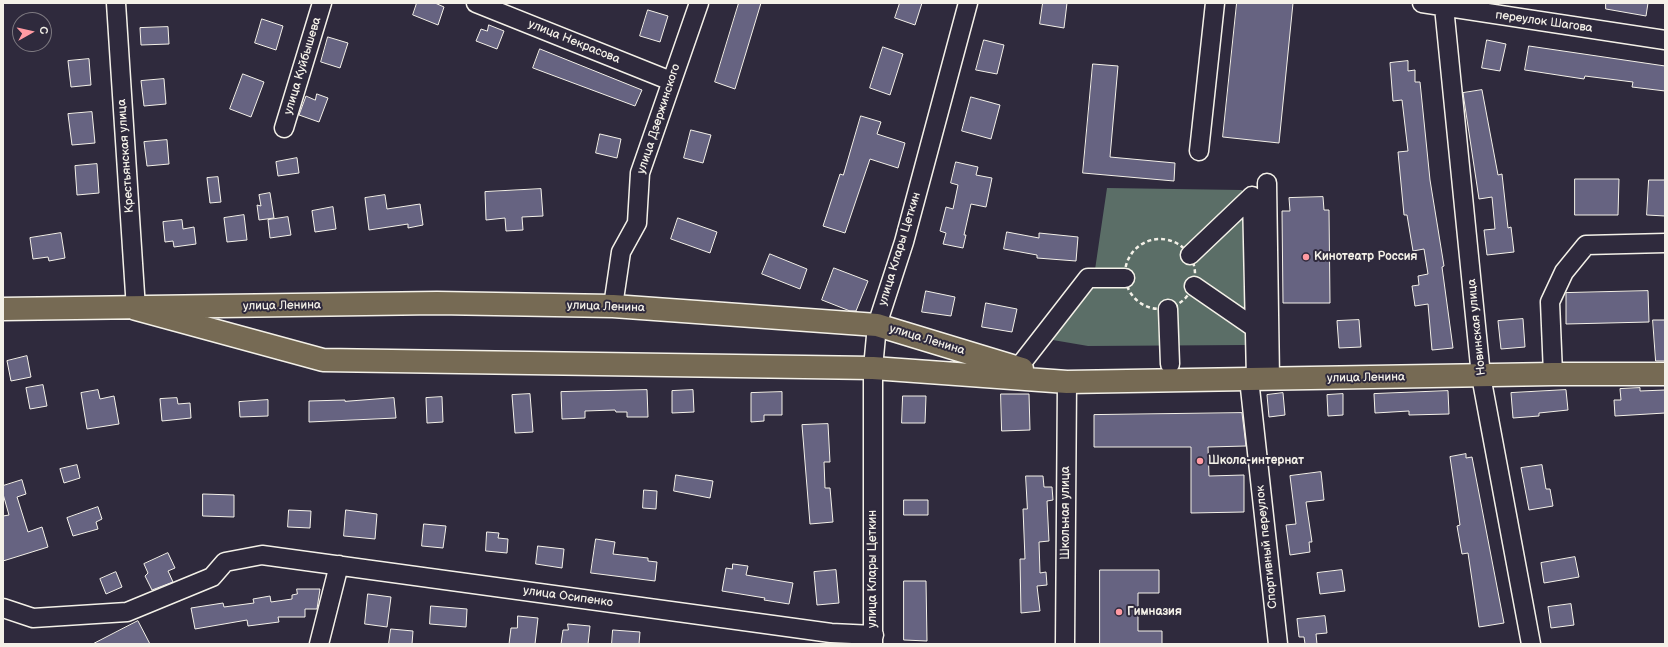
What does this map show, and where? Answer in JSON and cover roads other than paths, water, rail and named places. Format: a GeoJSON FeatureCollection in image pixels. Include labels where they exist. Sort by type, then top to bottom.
{"type":"FeatureCollection","features":[{"type":"Feature","properties":{"kind":"main road","name":"улица Ленина"},"geometry":{"type":"LineString","coordinates":[[3,309],[437,303],[613,306],[877,324],[1067,382]]}},
{"type":"Feature","properties":{"kind":"main road","name":"улица Ленина"},"geometry":{"type":"LineString","coordinates":[[136,308],[323,360],[873,368],[1067,382],[1554,374],[1665,374]]}},
{"type":"Feature","properties":{"kind":"street","name":"Крестьянская улица"},"geometry":{"type":"LineString","coordinates":[[116,3],[136,308]]}},
{"type":"Feature","properties":{"kind":"street","name":"улица Куйбышева"},"geometry":{"type":"LineString","coordinates":[[284,128],[322,3]]}},
{"type":"Feature","properties":{"kind":"street","name":"улица Некрасова"},"geometry":{"type":"LineString","coordinates":[[476,3],[671,81]]}},
{"type":"Feature","properties":{"kind":"street","name":"улица Дзержинского"},"geometry":{"type":"LineString","coordinates":[[613,306],[621,252],[636,223],[640,173],[699,3]]}},
{"type":"Feature","properties":{"kind":"street","name":"улица Клары Цеткин"},"geometry":{"type":"LineString","coordinates":[[874,639],[873,368],[877,324],[904,242],[968,3]]}},
{"type":"Feature","properties":{"kind":"street"},"geometry":{"type":"LineString","coordinates":[[1199,151],[1215,3]]}},
{"type":"Feature","properties":{"kind":"street","name":"переулок Шагова"},"geometry":{"type":"LineString","coordinates":[[1422,3],[1665,40]]}},
{"type":"Feature","properties":{"kind":"street","name":"Новинская улица"},"geometry":{"type":"LineString","coordinates":[[1444,7],[1481,376],[1531,644]]}},
{"type":"Feature","properties":{"kind":"street"},"geometry":{"type":"LineString","coordinates":[[1258,379],[1267,184]]}},
{"type":"Feature","properties":{"kind":"street"},"geometry":{"type":"LineString","coordinates":[[1190,255],[1252,196],[1255,328],[1258,379]]}},
{"type":"Feature","properties":{"kind":"street"},"geometry":{"type":"LineString","coordinates":[[1554,374],[1550,302],[1564,272],[1586,245],[1665,243]]}},
{"type":"Feature","properties":{"kind":"street"},"geometry":{"type":"LineString","coordinates":[[1018,368],[1088,278],[1125,278]]}},
{"type":"Feature","properties":{"kind":"street"},"geometry":{"type":"LineString","coordinates":[[1194,286],[1255,328]]}},
{"type":"Feature","properties":{"kind":"street"},"geometry":{"type":"LineString","coordinates":[[1168,309],[1170,364]]}},
{"type":"Feature","properties":{"kind":"street","name":"Спортивный переулок"},"geometry":{"type":"LineString","coordinates":[[1258,379],[1278,644]]}},
{"type":"Feature","properties":{"kind":"street","name":"Школьная улица"},"geometry":{"type":"LineString","coordinates":[[1065,644],[1067,382]]}},
{"type":"Feature","properties":{"kind":"street","name":"улица Осипенко"},"geometry":{"type":"LineString","coordinates":[[3,608],[33,618],[127,612],[212,577],[225,562],[262,555],[874,639]]}},
{"type":"Feature","properties":{"kind":"street"},"geometry":{"type":"LineString","coordinates":[[319,644],[339,565]]}},
{"type":"Feature","properties":{"kind":"place","name":"Кинотеатр Россия"},"geometry":{"type":"Point","coordinates":[1306,257]}},
{"type":"Feature","properties":{"kind":"place","name":"Школа-интернат"},"geometry":{"type":"Point","coordinates":[1200,461]}},
{"type":"Feature","properties":{"kind":"place","name":"Гимназия"},"geometry":{"type":"Point","coordinates":[1119,612]}}]}
